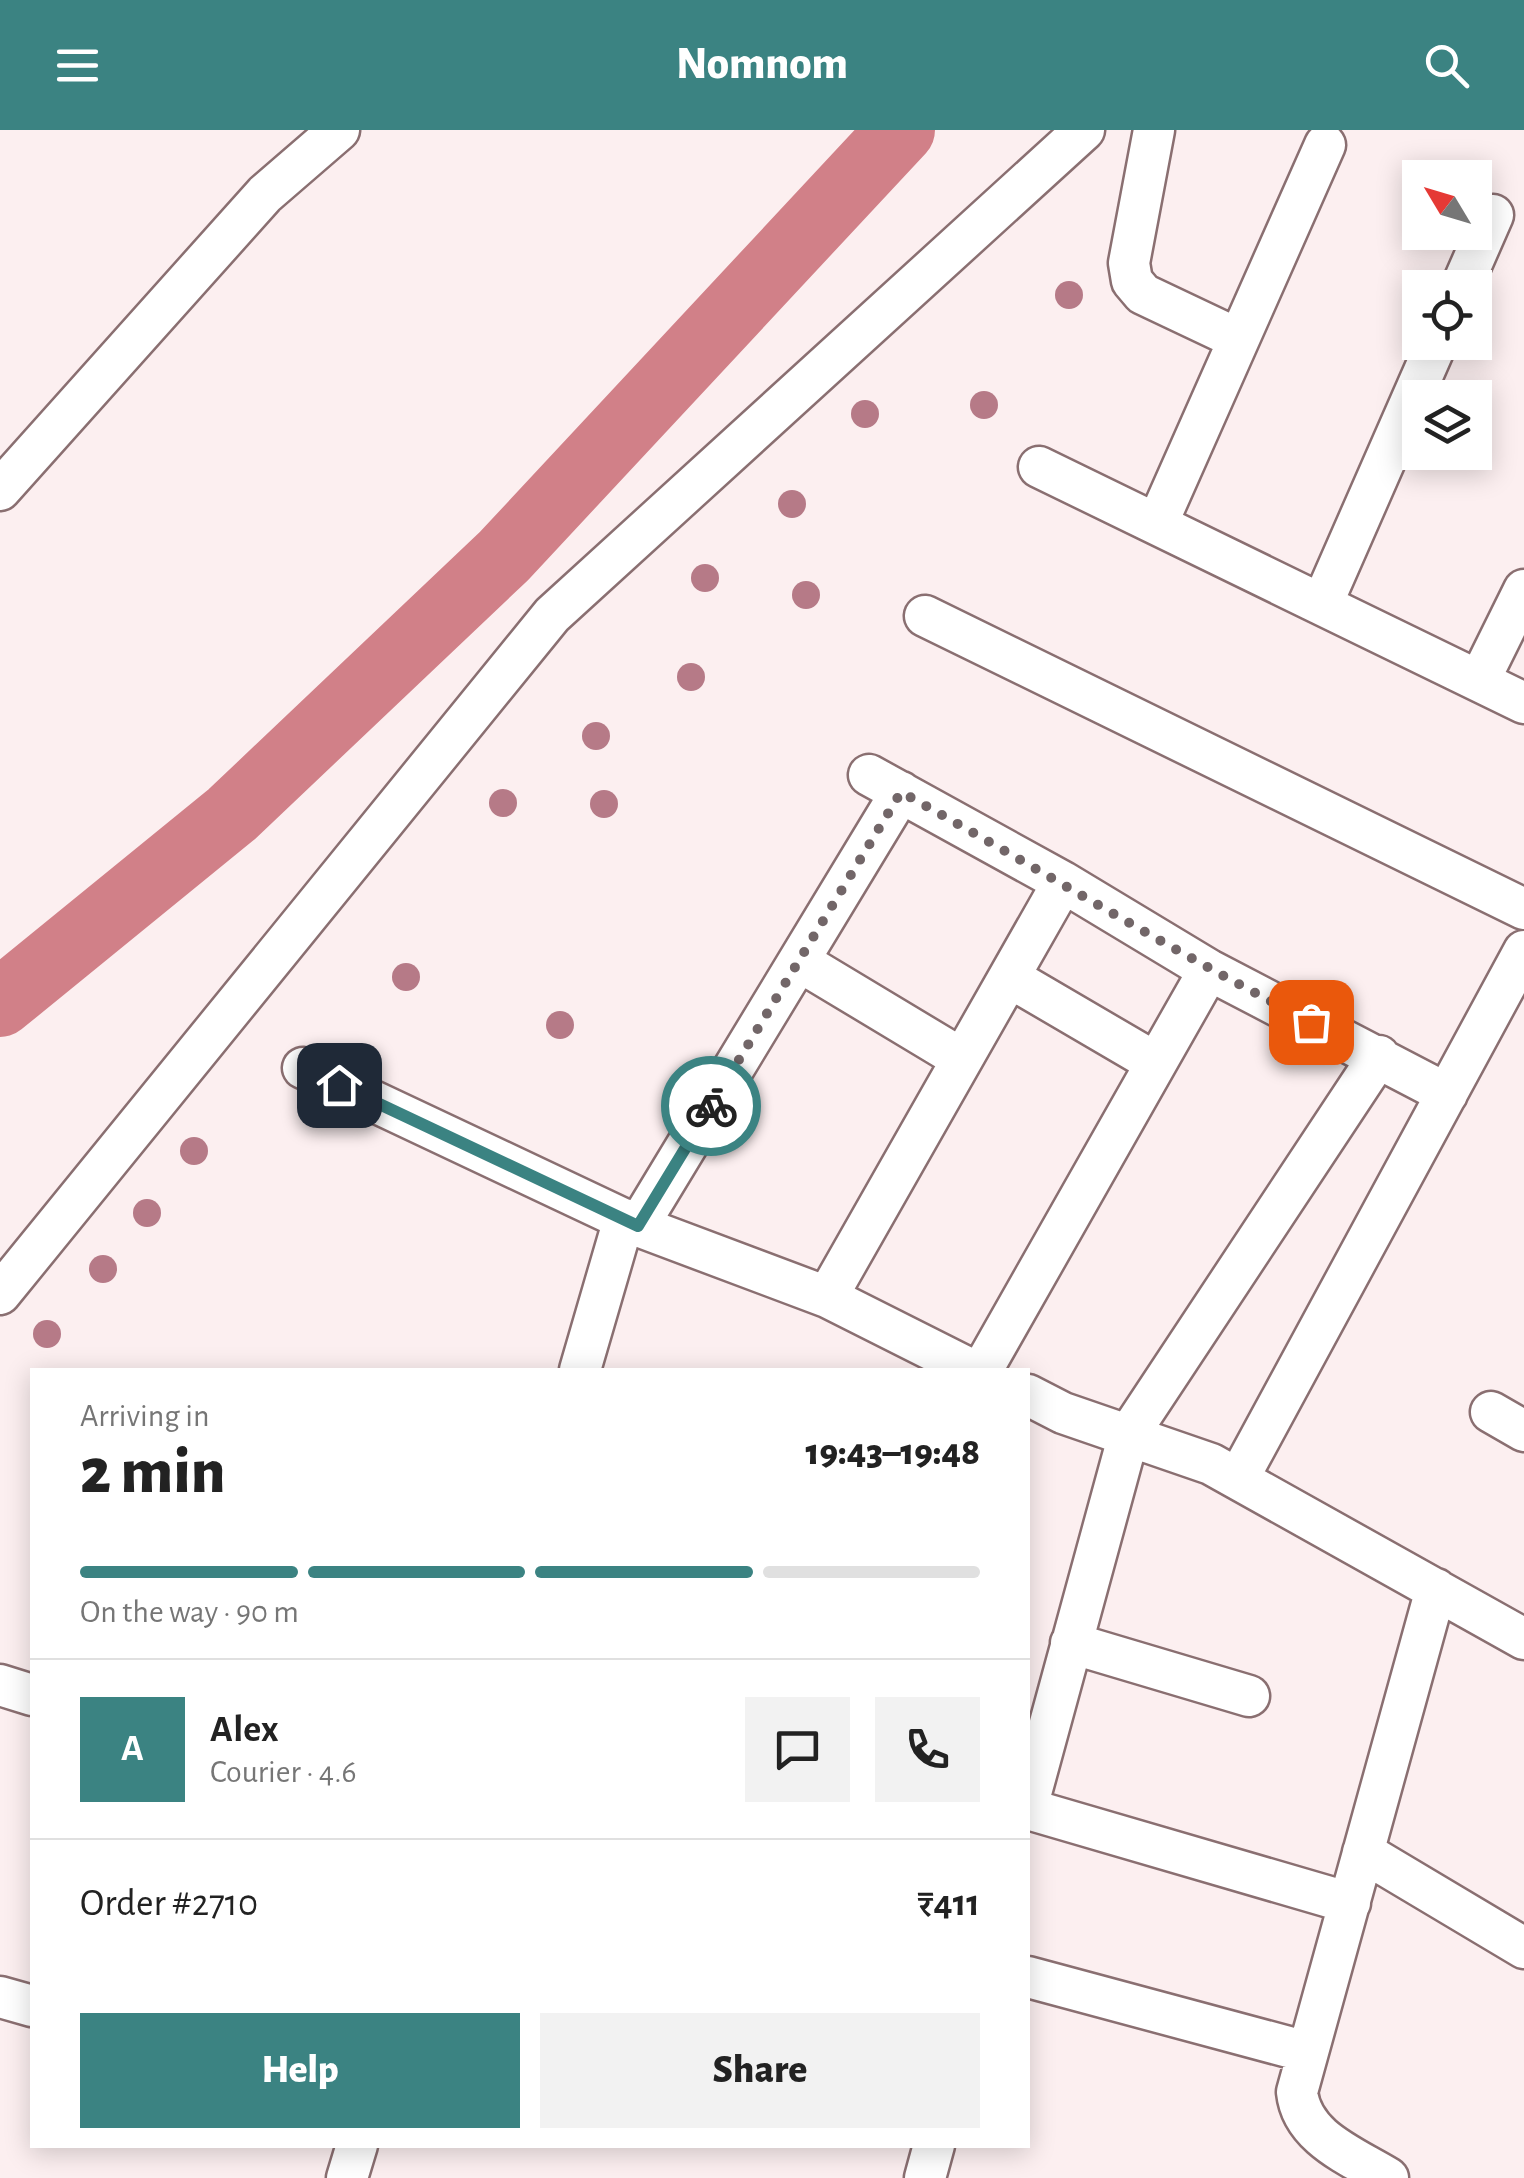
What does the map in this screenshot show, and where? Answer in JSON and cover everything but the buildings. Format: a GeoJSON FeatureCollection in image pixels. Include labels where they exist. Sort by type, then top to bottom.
{"type":"FeatureCollection","features":[{"type":"Feature","properties":{"kind":"street"},"geometry":{"type":"LineString","coordinates":[[0,490],[265,194],[339,130]]}},
{"type":"Feature","properties":{"kind":"street"},"geometry":{"type":"LineString","coordinates":[[0,1294],[552,615],[1084,130]]}},
{"type":"Feature","properties":{"kind":"street"},"geometry":{"type":"LineString","coordinates":[[1154,130],[1129,263],[1132,281],[1143,294],[1238,339]]}},
{"type":"Feature","properties":{"kind":"street"},"geometry":{"type":"LineString","coordinates":[[1157,524],[1326,145]]}},
{"type":"Feature","properties":{"kind":"street"},"geometry":{"type":"LineString","coordinates":[[1469,270],[1493,214]]}},
{"type":"Feature","properties":{"kind":"street"},"geometry":{"type":"LineString","coordinates":[[1322,604],[1429,360]]}},
{"type":"Feature","properties":{"kind":"street"},"geometry":{"type":"LineString","coordinates":[[1039,467],[1524,703]]}},
{"type":"Feature","properties":{"kind":"street"},"geometry":{"type":"LineString","coordinates":[[1479,682],[1524,590]]}},
{"type":"Feature","properties":{"kind":"street"},"geometry":{"type":"LineString","coordinates":[[925,616],[1524,909]]}},
{"type":"Feature","properties":{"kind":"street"},"geometry":{"type":"LineString","coordinates":[[581,1368],[631,1223],[798,961],[885,784],[1063,882],[1208,970],[1447,1094]]}},
{"type":"Feature","properties":{"kind":"street"},"geometry":{"type":"LineString","coordinates":[[826,1297],[1063,882]]}},
{"type":"Feature","properties":{"kind":"street"},"geometry":{"type":"LineString","coordinates":[[1238,1479],[1524,951]]}},
{"type":"Feature","properties":{"kind":"street"},"geometry":{"type":"LineString","coordinates":[[798,961],[962,1060]]}},
{"type":"Feature","properties":{"kind":"street"},"geometry":{"type":"LineString","coordinates":[[983,1368],[1208,970]]}},
{"type":"Feature","properties":{"kind":"street"},"geometry":{"type":"LineString","coordinates":[[1009,977],[1156,1064]]}},
{"type":"Feature","properties":{"kind":"street"},"geometry":{"type":"LineString","coordinates":[[1030,1799],[1129,1434],[1379,1056]]}},
{"type":"Feature","properties":{"kind":"street"},"geometry":{"type":"LineString","coordinates":[[304,1068],[631,1223],[826,1297],[968,1368]]}},
{"type":"Feature","properties":{"kind":"street"},"geometry":{"type":"LineString","coordinates":[[1030,1396],[1063,1413],[1211,1464],[1524,1639]]}},
{"type":"Feature","properties":{"kind":"street"},"geometry":{"type":"LineString","coordinates":[[1388,2178],[1321,2137],[1305,2122],[1298,2109],[1297,2092],[1436,1589]]}},
{"type":"Feature","properties":{"kind":"street"},"geometry":{"type":"LineString","coordinates":[[1072,1643],[1249,1696]]}},
{"type":"Feature","properties":{"kind":"street"},"geometry":{"type":"LineString","coordinates":[[0,1685],[30,1694]]}},
{"type":"Feature","properties":{"kind":"street"},"geometry":{"type":"LineString","coordinates":[[1030,1807],[1350,1902]]}},
{"type":"Feature","properties":{"kind":"street"},"geometry":{"type":"LineString","coordinates":[[1364,1852],[1524,1948]]}},
{"type":"Feature","properties":{"kind":"street"},"geometry":{"type":"LineString","coordinates":[[1030,1978],[1308,2052]]}},
{"type":"Feature","properties":{"kind":"street"},"geometry":{"type":"LineString","coordinates":[[0,1997],[30,2005]]}},
{"type":"Feature","properties":{"kind":"street"},"geometry":{"type":"LineString","coordinates":[[347,2178],[355,2148]]}},
{"type":"Feature","properties":{"kind":"street"},"geometry":{"type":"LineString","coordinates":[[925,2178],[933,2148]]}},
{"type":"Feature","properties":{"kind":"waterway"},"geometry":{"type":"LineString","coordinates":[[0,1003],[232,814],[504,556],[901,130]]}},
{"type":"Feature","properties":{"kind":"way so far"},"geometry":{"type":"LineString","coordinates":[[711,1106],[901,792],[1063,882],[1208,970],[1311,1022]]}},
{"type":"Feature","properties":{"kind":"route"},"geometry":{"type":"LineString","coordinates":[[339,1085],[638,1226],[711,1106]]}}]}
